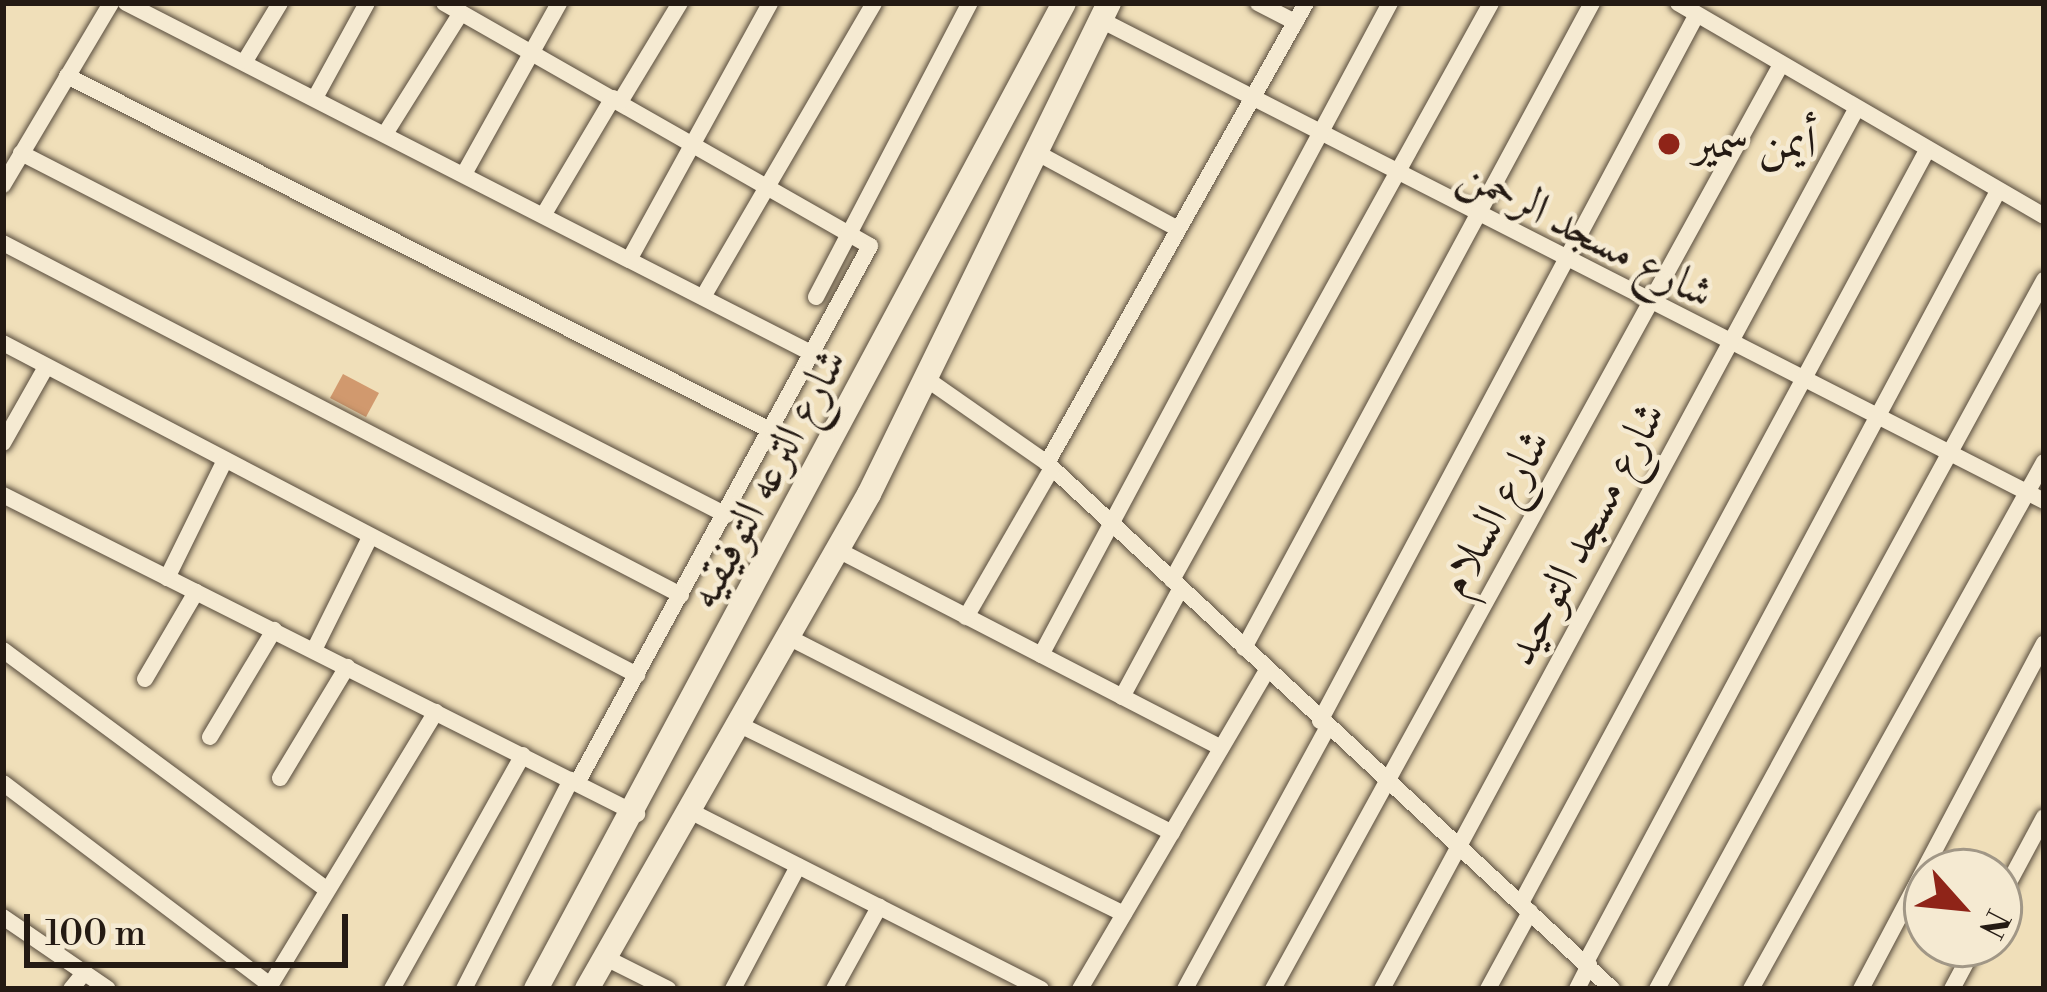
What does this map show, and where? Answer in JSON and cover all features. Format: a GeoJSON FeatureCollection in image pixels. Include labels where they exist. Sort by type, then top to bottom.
{"type":"FeatureCollection","features":[{"type":"Feature","properties":{"kind":"main road","name":"شارع الترعه التوفيقيه"},"geometry":{"type":"LineString","coordinates":[[536,989],[637,814],[1064,3]]}},
{"type":"Feature","properties":{"kind":"main road","name":"شارع الترعه التوفيقيه"},"geometry":{"type":"LineString","coordinates":[[587,989],[838,550],[1043,156],[1105,11]]}},
{"type":"Feature","properties":{"kind":"street"},"geometry":{"type":"LineString","coordinates":[[3,185],[111,3]]}},
{"type":"Feature","properties":{"kind":"street"},"geometry":{"type":"LineString","coordinates":[[126,3],[815,355]]}},
{"type":"Feature","properties":{"kind":"street"},"geometry":{"type":"LineString","coordinates":[[245,61],[280,3]]}},
{"type":"Feature","properties":{"kind":"street"},"geometry":{"type":"LineString","coordinates":[[315,98],[368,3]]}},
{"type":"Feature","properties":{"kind":"street"},"geometry":{"type":"LineString","coordinates":[[444,3],[851,229],[871,246],[464,989]]}},
{"type":"Feature","properties":{"kind":"street"},"geometry":{"type":"LineString","coordinates":[[544,214],[680,3]]}},
{"type":"Feature","properties":{"kind":"street"},"geometry":{"type":"LineString","coordinates":[[629,260],[770,3]]}},
{"type":"Feature","properties":{"kind":"street"},"geometry":{"type":"LineString","coordinates":[[703,297],[874,3]]}},
{"type":"Feature","properties":{"kind":"street"},"geometry":{"type":"LineString","coordinates":[[816,297],[970,3]]}},
{"type":"Feature","properties":{"kind":"street"},"geometry":{"type":"LineString","coordinates":[[1258,3],[1295,22]]}},
{"type":"Feature","properties":{"kind":"street"},"geometry":{"type":"LineString","coordinates":[[966,617],[1306,3]]}},
{"type":"Feature","properties":{"kind":"street"},"geometry":{"type":"LineString","coordinates":[[1041,656],[1390,3]]}},
{"type":"Feature","properties":{"kind":"street"},"geometry":{"type":"LineString","coordinates":[[1122,697],[1393,176],[1491,3]]}},
{"type":"Feature","properties":{"kind":"street"},"geometry":{"type":"LineString","coordinates":[[1244,648],[1592,3]]}},
{"type":"Feature","properties":{"kind":"street"},"geometry":{"type":"LineString","coordinates":[[1678,3],[1778,70],[2044,216]]}},
{"type":"Feature","properties":{"kind":"street"},"geometry":{"type":"LineString","coordinates":[[464,174],[556,5]]}},
{"type":"Feature","properties":{"kind":"street","name":"شارع مسجد الرحمن"},"geometry":{"type":"LineString","coordinates":[[1105,11],[1251,101],[1393,176],[2035,497]]}},
{"type":"Feature","properties":{"kind":"street"},"geometry":{"type":"LineString","coordinates":[[385,134],[461,13]]}},
{"type":"Feature","properties":{"kind":"street"},"geometry":{"type":"LineString","coordinates":[[1185,989],[1696,16]]}},
{"type":"Feature","properties":{"kind":"street","name":"شارع السلام"},"geometry":{"type":"LineString","coordinates":[[1273,989],[1778,70]]}},
{"type":"Feature","properties":{"kind":"street"},"geometry":{"type":"LineString","coordinates":[[67,76],[772,431]]}},
{"type":"Feature","properties":{"kind":"street","name":"شارع مسجد التوحيد"},"geometry":{"type":"LineString","coordinates":[[1382,989],[1854,112]]}},
{"type":"Feature","properties":{"kind":"street"},"geometry":{"type":"LineString","coordinates":[[1488,989],[1526,908],[1926,152]]}},
{"type":"Feature","properties":{"kind":"street"},"geometry":{"type":"LineString","coordinates":[[21,153],[726,514]]}},
{"type":"Feature","properties":{"kind":"street"},"geometry":{"type":"LineString","coordinates":[[1043,156],[1178,230]]}},
{"type":"Feature","properties":{"kind":"street"},"geometry":{"type":"LineString","coordinates":[[1577,989],[1998,191]]}},
{"type":"Feature","properties":{"kind":"street"},"geometry":{"type":"LineString","coordinates":[[3,243],[681,595]]}},
{"type":"Feature","properties":{"kind":"street"},"geometry":{"type":"LineString","coordinates":[[1657,989],[2044,280]]}},
{"type":"Feature","properties":{"kind":"street"},"geometry":{"type":"LineString","coordinates":[[3,343],[222,466],[637,675]]}},
{"type":"Feature","properties":{"kind":"street"},"geometry":{"type":"LineString","coordinates":[[3,443],[46,367]]}},
{"type":"Feature","properties":{"kind":"street"},"geometry":{"type":"LineString","coordinates":[[928,380],[1050,465],[1612,989]]}},
{"type":"Feature","properties":{"kind":"street"},"geometry":{"type":"LineString","coordinates":[[1751,989],[2035,497],[2044,462]]}},
{"type":"Feature","properties":{"kind":"street"},"geometry":{"type":"LineString","coordinates":[[167,578],[222,466]]}},
{"type":"Feature","properties":{"kind":"street"},"geometry":{"type":"LineString","coordinates":[[3,495],[637,814]]}},
{"type":"Feature","properties":{"kind":"street"},"geometry":{"type":"LineString","coordinates":[[314,650],[368,541]]}},
{"type":"Feature","properties":{"kind":"street"},"geometry":{"type":"LineString","coordinates":[[838,550],[1221,748]]}},
{"type":"Feature","properties":{"kind":"street"},"geometry":{"type":"LineString","coordinates":[[145,679],[196,592]]}},
{"type":"Feature","properties":{"kind":"street"},"geometry":{"type":"LineString","coordinates":[[210,737],[274,630]]}},
{"type":"Feature","properties":{"kind":"street"},"geometry":{"type":"LineString","coordinates":[[788,637],[1172,832]]}},
{"type":"Feature","properties":{"kind":"street"},"geometry":{"type":"LineString","coordinates":[[1861,989],[2044,643]]}},
{"type":"Feature","properties":{"kind":"street"},"geometry":{"type":"LineString","coordinates":[[4,654],[327,890]]}},
{"type":"Feature","properties":{"kind":"street"},"geometry":{"type":"LineString","coordinates":[[280,778],[347,667]]}},
{"type":"Feature","properties":{"kind":"street"},"geometry":{"type":"LineString","coordinates":[[1079,989],[1267,670]]}},
{"type":"Feature","properties":{"kind":"street"},"geometry":{"type":"LineString","coordinates":[[3,784],[269,987],[436,712]]}},
{"type":"Feature","properties":{"kind":"street"},"geometry":{"type":"LineString","coordinates":[[738,724],[1124,914]]}},
{"type":"Feature","properties":{"kind":"street"},"geometry":{"type":"LineString","coordinates":[[392,989],[524,755]]}},
{"type":"Feature","properties":{"kind":"street"},"geometry":{"type":"LineString","coordinates":[[688,810],[1041,989]]}},
{"type":"Feature","properties":{"kind":"street"},"geometry":{"type":"LineString","coordinates":[[2023,857],[2044,818]]}},
{"type":"Feature","properties":{"kind":"street"},"geometry":{"type":"LineString","coordinates":[[733,989],[799,866]]}},
{"type":"Feature","properties":{"kind":"street"},"geometry":{"type":"LineString","coordinates":[[834,989],[880,907]]}},
{"type":"Feature","properties":{"kind":"street"},"geometry":{"type":"LineString","coordinates":[[6,926],[108,989]]}},
{"type":"Feature","properties":{"kind":"street"},"geometry":{"type":"LineString","coordinates":[[604,957],[668,989]]}},
{"type":"Feature","properties":{"kind":"street"},"geometry":{"type":"LineString","coordinates":[[71,989],[84,973]]}},
{"type":"Feature","properties":{"kind":"building"},"geometry":{"type":"Polygon","coordinates":[[[343,374],[379,393],[366,417],[330,398],[343,374]]]}},
{"type":"Feature","properties":{"kind":"place","name":"أيمن سمير"},"geometry":{"type":"Point","coordinates":[1669,144]}}]}
